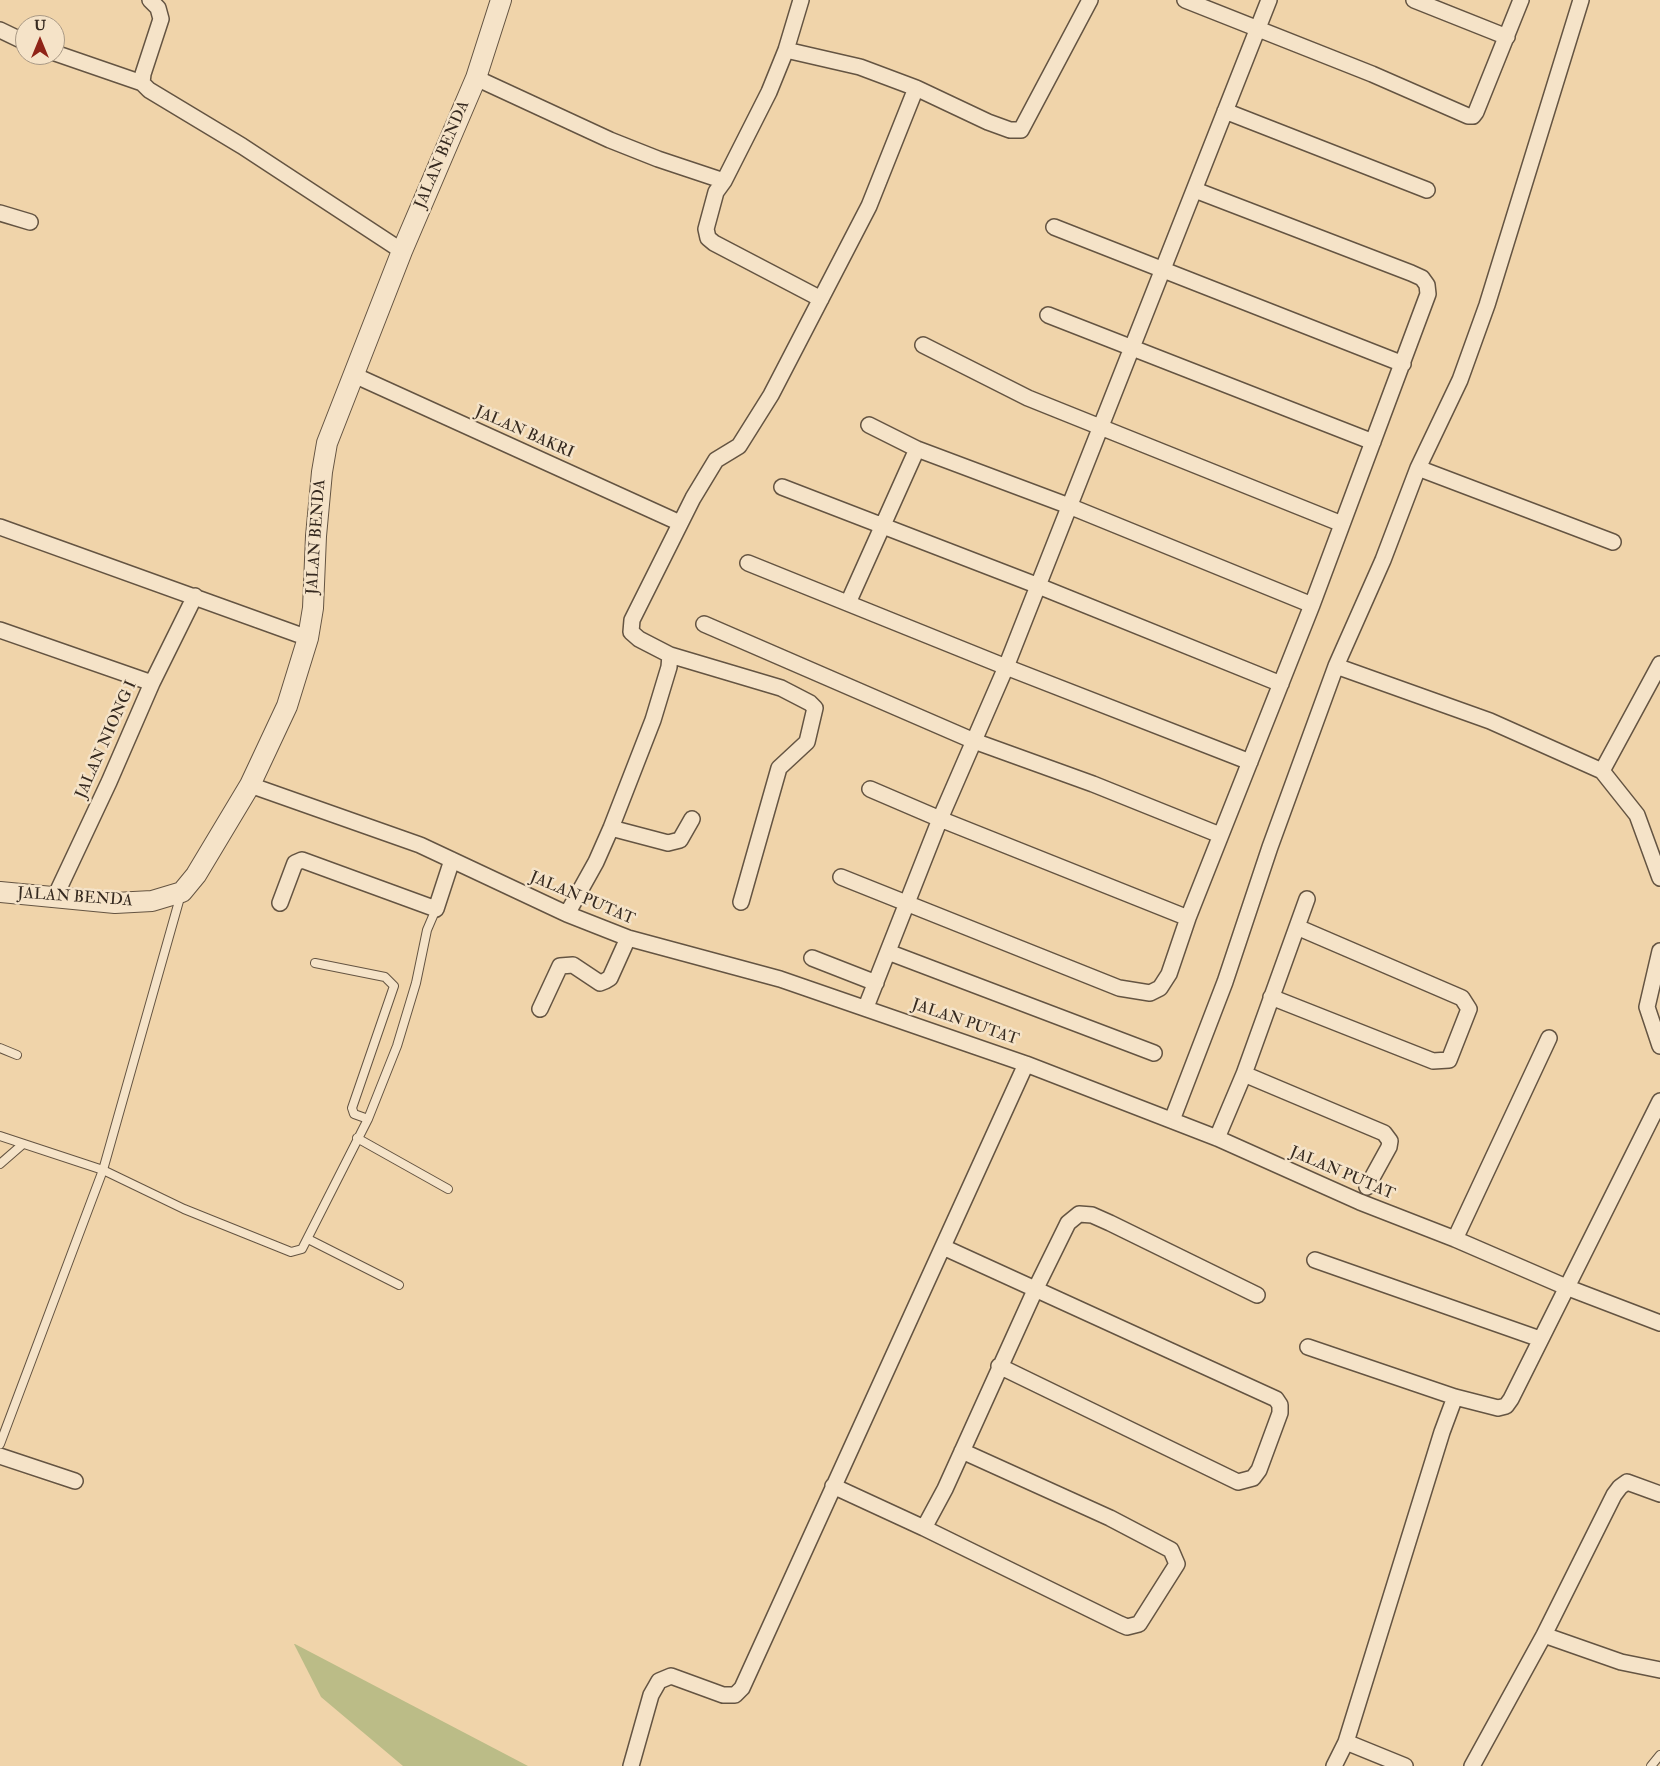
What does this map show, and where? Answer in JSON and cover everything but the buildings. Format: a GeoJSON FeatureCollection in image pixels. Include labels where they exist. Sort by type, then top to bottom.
{"type":"FeatureCollection","features":[{"type":"Feature","properties":{"kind":"street"},"geometry":{"type":"LineString","coordinates":[[142,84],[143,74],[161,18],[158,8],[150,0]]}},
{"type":"Feature","properties":{"kind":"street","name":"JALAN BENDA"},"geometry":{"type":"LineString","coordinates":[[0,892],[54,899],[114,903],[152,901],[182,892],[196,875],[250,784],[287,706],[308,638],[313,608],[316,536],[322,472],[328,443],[402,250],[476,78],[501,0]]}},
{"type":"Feature","properties":{"kind":"street"},"geometry":{"type":"LineString","coordinates":[[801,0],[786,50],[769,92],[724,182],[716,192],[707,220],[706,230],[708,238],[714,243],[821,298]]}},
{"type":"Feature","properties":{"kind":"street"},"geometry":{"type":"LineString","coordinates":[[786,50],[860,67],[916,88],[988,122],[1010,130],[1021,130],[1090,0]]}},
{"type":"Feature","properties":{"kind":"street"},"geometry":{"type":"LineString","coordinates":[[1185,0],[1372,74],[1468,116],[1473,116],[1476,112],[1520,0]]}},
{"type":"Feature","properties":{"kind":"street"},"geometry":{"type":"LineString","coordinates":[[866,1007],[940,819],[1006,667],[1036,586],[1259,30],[1269,0]]}},
{"type":"Feature","properties":{"kind":"street"},"geometry":{"type":"LineString","coordinates":[[1414,0],[1507,37]]}},
{"type":"Feature","properties":{"kind":"street"},"geometry":{"type":"LineString","coordinates":[[1172,1120],[1225,982],[1270,847],[1336,666],[1383,560],[1418,468],[1460,380],[1488,305],[1581,0]]}},
{"type":"Feature","properties":{"kind":"street"},"geometry":{"type":"LineString","coordinates":[[0,30],[15,37]]}},
{"type":"Feature","properties":{"kind":"street"},"geometry":{"type":"LineString","coordinates":[[65,57],[142,84],[242,146],[402,250]]}},
{"type":"Feature","properties":{"kind":"street"},"geometry":{"type":"LineString","coordinates":[[476,78],[610,140],[658,160],[724,182]]}},
{"type":"Feature","properties":{"kind":"street"},"geometry":{"type":"LineString","coordinates":[[741,902],[780,768],[807,742],[815,708],[810,703],[781,688],[670,656],[639,640],[631,632],[632,620],[680,523],[716,460],[739,446],[754,424],[869,206],[916,88]]}},
{"type":"Feature","properties":{"kind":"street"},"geometry":{"type":"LineString","coordinates":[[1225,111],[1427,190]]}},
{"type":"Feature","properties":{"kind":"street"},"geometry":{"type":"LineString","coordinates":[[841,877],[1119,988],[1150,993],[1160,988],[1169,974],[1220,835],[1312,605],[1428,294],[1427,285],[1422,278],[1195,190]]}},
{"type":"Feature","properties":{"kind":"street"},"geometry":{"type":"LineString","coordinates":[[0,213],[30,222]]}},
{"type":"Feature","properties":{"kind":"street"},"geometry":{"type":"LineString","coordinates":[[1054,227],[1403,364]]}},
{"type":"Feature","properties":{"kind":"street"},"geometry":{"type":"LineString","coordinates":[[1048,314],[1372,442]]}},
{"type":"Feature","properties":{"kind":"street"},"geometry":{"type":"LineString","coordinates":[[923,345],[1028,398],[1342,524]]}},
{"type":"Feature","properties":{"kind":"street","name":"JALAN BAKRI"},"geometry":{"type":"LineString","coordinates":[[354,376],[680,523]]}},
{"type":"Feature","properties":{"kind":"street"},"geometry":{"type":"LineString","coordinates":[[869,425],[917,449],[1069,506],[1312,605]]}},
{"type":"Feature","properties":{"kind":"street"},"geometry":{"type":"LineString","coordinates":[[848,603],[917,449]]}},
{"type":"Feature","properties":{"kind":"street"},"geometry":{"type":"LineString","coordinates":[[1418,468],[1612,542]]}},
{"type":"Feature","properties":{"kind":"street"},"geometry":{"type":"LineString","coordinates":[[782,487],[1281,684]]}},
{"type":"Feature","properties":{"kind":"street"},"geometry":{"type":"LineString","coordinates":[[0,527],[308,638]]}},
{"type":"Feature","properties":{"kind":"street"},"geometry":{"type":"LineString","coordinates":[[748,563],[1006,667],[1250,762]]}},
{"type":"Feature","properties":{"kind":"street","name":"JALAN NIONG I"},"geometry":{"type":"LineString","coordinates":[[54,899],[109,782],[152,683],[195,596]]}},
{"type":"Feature","properties":{"kind":"street"},"geometry":{"type":"LineString","coordinates":[[704,624],[974,741],[1093,784],[1220,835]]}},
{"type":"Feature","properties":{"kind":"street"},"geometry":{"type":"LineString","coordinates":[[0,630],[152,683]]}},
{"type":"Feature","properties":{"kind":"street"},"geometry":{"type":"LineString","coordinates":[[566,914],[596,862],[611,828],[653,720],[670,656]]}},
{"type":"Feature","properties":{"kind":"street"},"geometry":{"type":"LineString","coordinates":[[1602,771],[1660,664]]}},
{"type":"Feature","properties":{"kind":"street"},"geometry":{"type":"LineString","coordinates":[[1336,666],[1490,721],[1602,771],[1637,815],[1660,878]]}},
{"type":"Feature","properties":{"kind":"street","name":"JALAN PUTAT"},"geometry":{"type":"LineString","coordinates":[[250,784],[420,845],[566,914],[628,938],[780,978],[1026,1064],[1217,1138],[1360,1202],[1566,1287],[1660,1323]]}},
{"type":"Feature","properties":{"kind":"street"},"geometry":{"type":"LineString","coordinates":[[870,789],[1188,918]]}},
{"type":"Feature","properties":{"kind":"street"},"geometry":{"type":"LineString","coordinates":[[611,828],[668,843],[680,840],[692,819]]}},
{"type":"Feature","properties":{"kind":"street"},"geometry":{"type":"LineString","coordinates":[[280,903],[295,863],[302,860],[436,910],[452,860]]}},
{"type":"Feature","properties":{"kind":"street"},"geometry":{"type":"LineString","coordinates":[[1217,1138],[1244,1074],[1307,899]]}},
{"type":"Feature","properties":{"kind":"street"},"geometry":{"type":"LineString","coordinates":[[1271,997],[1433,1061],[1449,1060],[1469,1009],[1462,998],[1297,927]]}},
{"type":"Feature","properties":{"kind":"street"},"geometry":{"type":"LineString","coordinates":[[540,1009],[560,966],[573,965],[600,983],[606,981],[610,978],[628,938]]}},
{"type":"Feature","properties":{"kind":"street"},"geometry":{"type":"LineString","coordinates":[[1660,951],[1647,1007],[1660,1046]]}},
{"type":"Feature","properties":{"kind":"street"},"geometry":{"type":"LineString","coordinates":[[888,952],[1154,1053]]}},
{"type":"Feature","properties":{"kind":"street"},"geometry":{"type":"LineString","coordinates":[[812,958],[876,983]]}},
{"type":"Feature","properties":{"kind":"street"},"geometry":{"type":"LineString","coordinates":[[1456,1240],[1549,1038]]}},
{"type":"Feature","properties":{"kind":"street"},"geometry":{"type":"LineString","coordinates":[[631,1766],[651,1695],[659,1682],[671,1676],[723,1695],[735,1695],[742,1688],[1026,1064]]}},
{"type":"Feature","properties":{"kind":"street"},"geometry":{"type":"LineString","coordinates":[[1244,1074],[1384,1133],[1390,1142],[1389,1148],[1368,1187]]}},
{"type":"Feature","properties":{"kind":"street"},"geometry":{"type":"LineString","coordinates":[[1308,1347],[1456,1397],[1498,1408],[1506,1406],[1660,1101]]}},
{"type":"Feature","properties":{"kind":"street"},"geometry":{"type":"LineString","coordinates":[[924,1528],[945,1489],[999,1366],[1036,1288],[1068,1223],[1078,1214],[1092,1215],[1110,1223],[1257,1295]]}},
{"type":"Feature","properties":{"kind":"street"},"geometry":{"type":"LineString","coordinates":[[943,1247],[1276,1399],[1280,1405],[1280,1413],[1258,1470],[1246,1482],[1238,1482],[999,1366]]}},
{"type":"Feature","properties":{"kind":"street"},"geometry":{"type":"LineString","coordinates":[[1315,1260],[1540,1339]]}},
{"type":"Feature","properties":{"kind":"street"},"geometry":{"type":"LineString","coordinates":[[1334,1766],[1346,1742],[1442,1432],[1456,1397]]}},
{"type":"Feature","properties":{"kind":"street"},"geometry":{"type":"LineString","coordinates":[[833,1486],[1127,1627],[1139,1624],[1176,1564],[1171,1550],[1110,1518],[962,1451]]}},
{"type":"Feature","properties":{"kind":"street"},"geometry":{"type":"LineString","coordinates":[[0,1456],[75,1482]]}},
{"type":"Feature","properties":{"kind":"street"},"geometry":{"type":"LineString","coordinates":[[1472,1766],[1544,1635],[1599,1523],[1620,1486],[1627,1482],[1660,1494]]}},
{"type":"Feature","properties":{"kind":"street"},"geometry":{"type":"LineString","coordinates":[[1544,1635],[1621,1662],[1660,1670]]}},
{"type":"Feature","properties":{"kind":"street"},"geometry":{"type":"LineString","coordinates":[[1346,1742],[1405,1766]]}},
{"type":"Feature","properties":{"kind":"lane"},"geometry":{"type":"LineString","coordinates":[[0,1444],[103,1170],[182,892]]}},
{"type":"Feature","properties":{"kind":"lane"},"geometry":{"type":"LineString","coordinates":[[0,1136],[103,1170],[184,1209],[291,1252],[302,1249],[368,1119],[397,1046],[416,983],[427,930],[436,910]]}},
{"type":"Feature","properties":{"kind":"lane"},"geometry":{"type":"LineString","coordinates":[[315,964],[385,977],[394,986],[352,1108],[354,1114],[368,1119]]}},
{"type":"Feature","properties":{"kind":"lane"},"geometry":{"type":"LineString","coordinates":[[0,1048],[17,1054]]}},
{"type":"Feature","properties":{"kind":"lane"},"geometry":{"type":"LineString","coordinates":[[357,1138],[448,1189]]}},
{"type":"Feature","properties":{"kind":"lane"},"geometry":{"type":"LineString","coordinates":[[0,1164],[23,1144]]}},
{"type":"Feature","properties":{"kind":"lane"},"geometry":{"type":"LineString","coordinates":[[308,1240],[399,1285]]}},
{"type":"Feature","properties":{"kind":"lane"},"geometry":{"type":"LineString","coordinates":[[1651,1766],[1660,1754]]}},
{"type":"Feature","properties":{"kind":"green space"},"geometry":{"type":"Polygon","coordinates":[[[294,1644],[528,1766],[403,1766],[321,1697],[294,1644]]]}}]}
